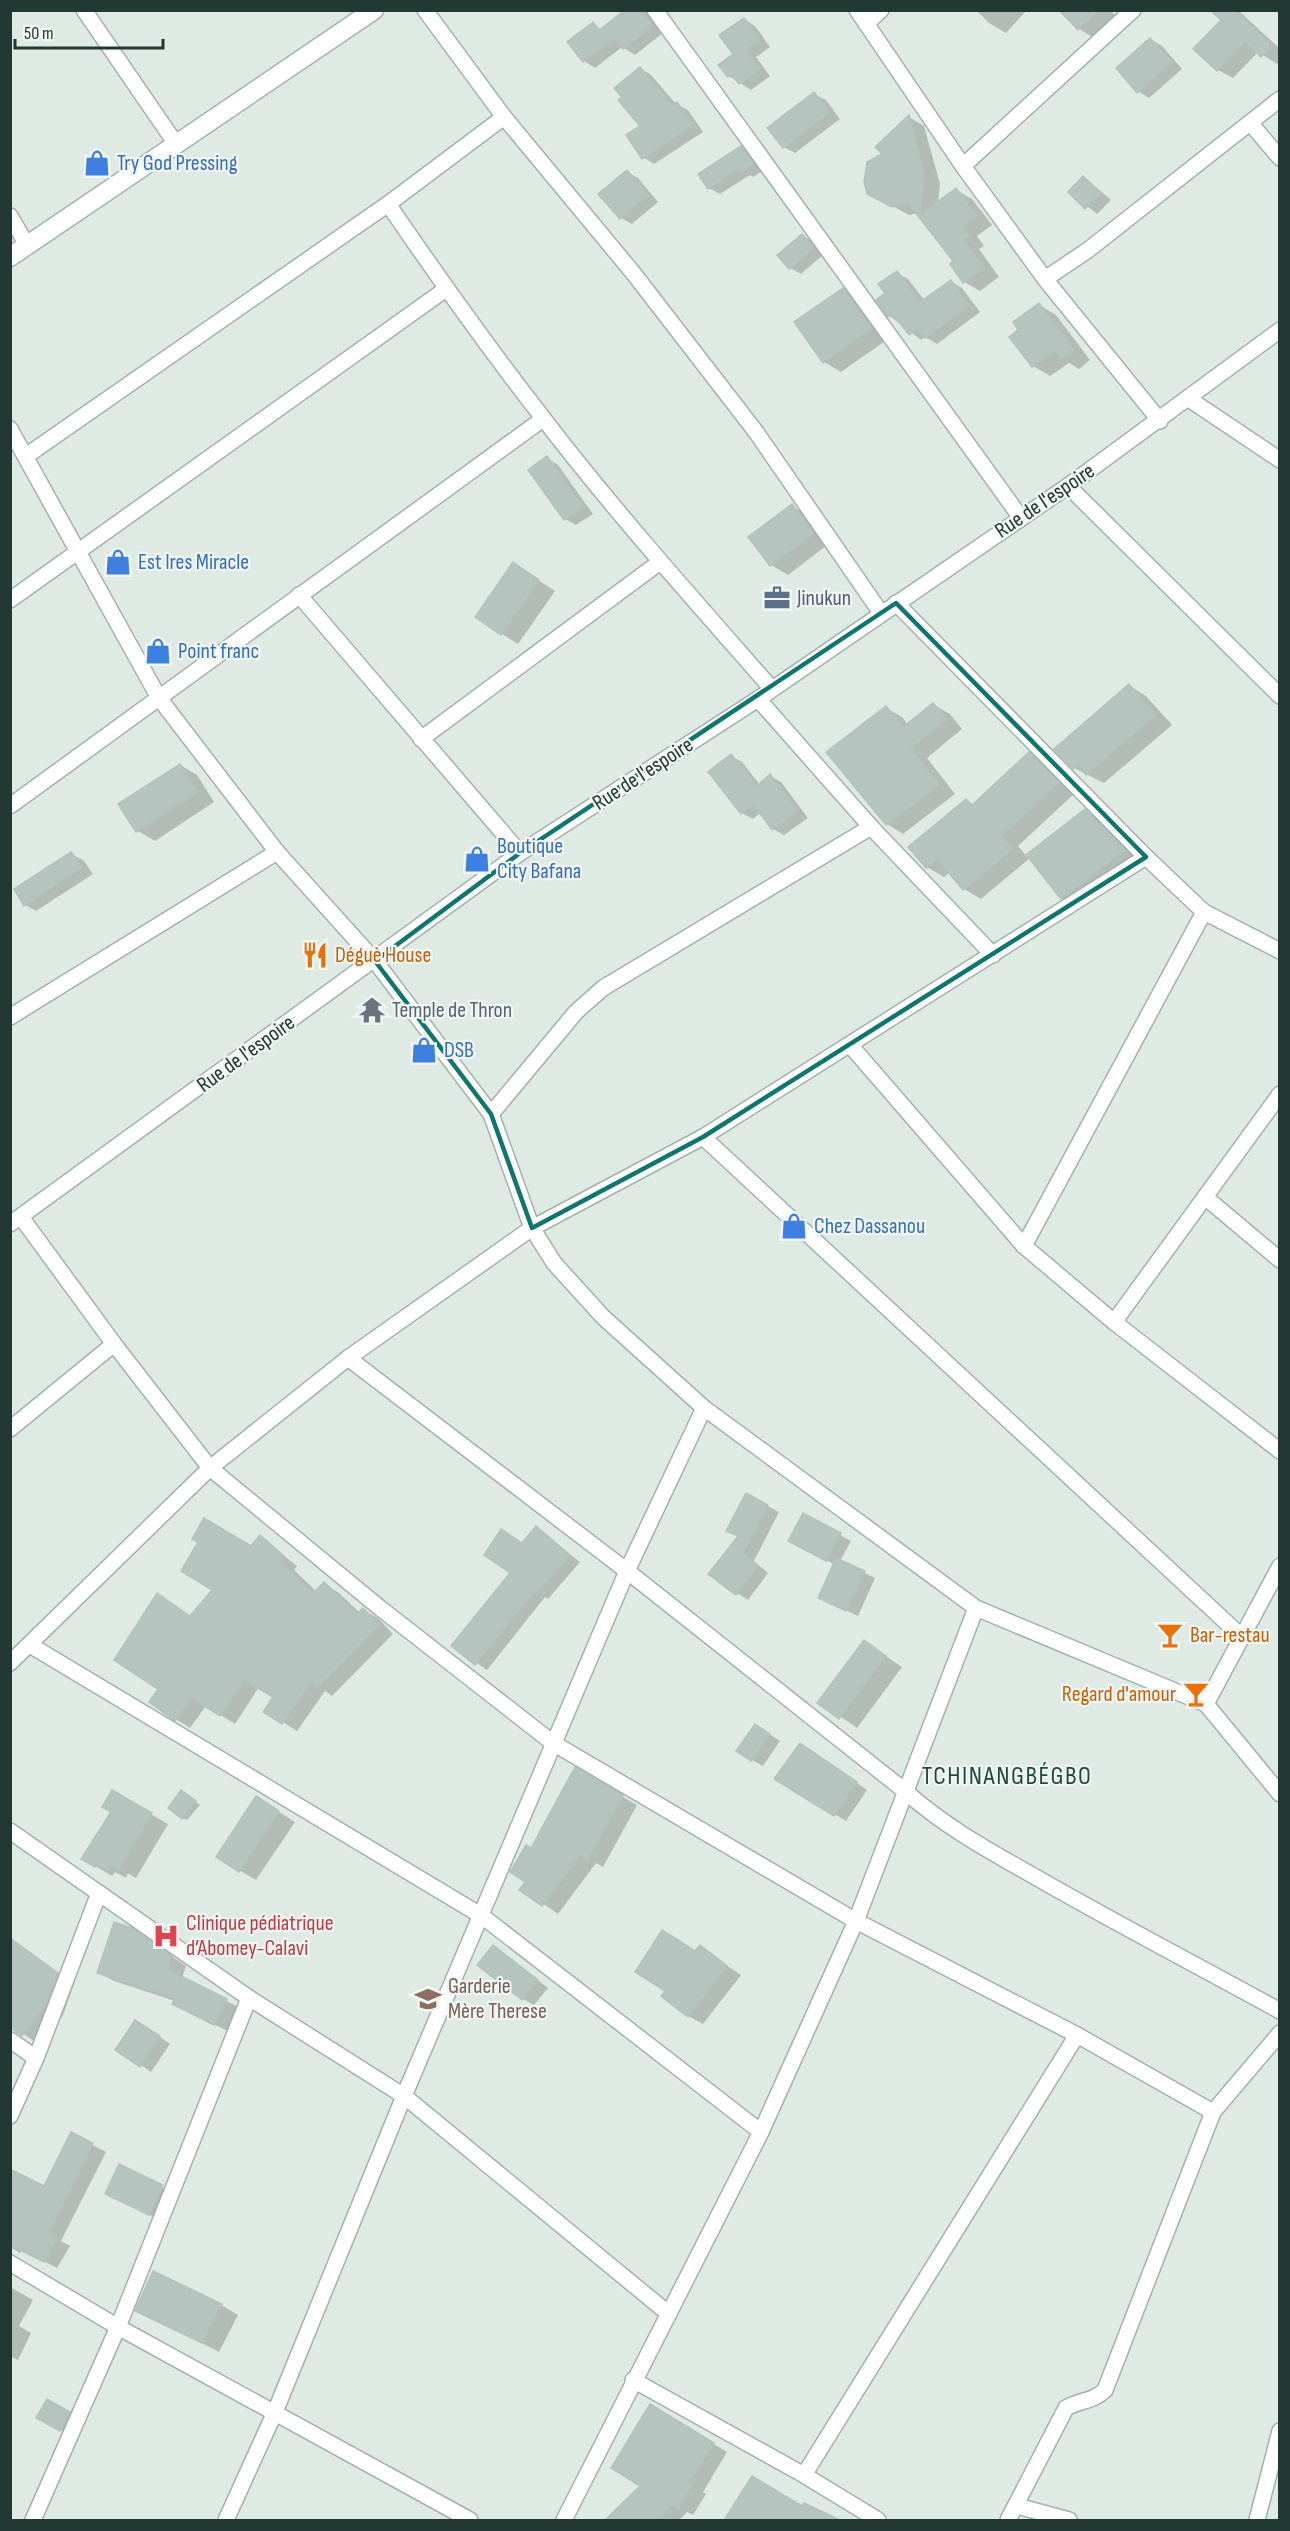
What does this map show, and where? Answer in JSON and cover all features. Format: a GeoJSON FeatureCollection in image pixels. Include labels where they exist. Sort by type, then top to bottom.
{"type":"FeatureCollection","features":[{"type":"Feature","properties":{"kind":"main road"},"geometry":{"type":"LineString","coordinates":[[10,257],[363,14]]}},
{"type":"Feature","properties":{"kind":"street"},"geometry":{"type":"LineString","coordinates":[[84,10],[176,144]]}},
{"type":"Feature","properties":{"kind":"street"},"geometry":{"type":"LineString","coordinates":[[425,10],[504,117],[634,274],[756,432],[881,613]]}},
{"type":"Feature","properties":{"kind":"street"},"geometry":{"type":"LineString","coordinates":[[655,10],[1021,518]]}},
{"type":"Feature","properties":{"kind":"street"},"geometry":{"type":"LineString","coordinates":[[857,10],[963,166],[1045,279],[1160,421]]}},
{"type":"Feature","properties":{"kind":"street"},"geometry":{"type":"LineString","coordinates":[[866,24],[881,10]]}},
{"type":"Feature","properties":{"kind":"street"},"geometry":{"type":"LineString","coordinates":[[963,166],[1133,10]]}},
{"type":"Feature","properties":{"kind":"street"},"geometry":{"type":"LineString","coordinates":[[1045,279],[1088,250],[1280,99]]}},
{"type":"Feature","properties":{"kind":"street"},"geometry":{"type":"LineString","coordinates":[[26,456],[388,204],[504,117]]}},
{"type":"Feature","properties":{"kind":"street"},"geometry":{"type":"LineString","coordinates":[[1251,124],[1280,158]]}},
{"type":"Feature","properties":{"kind":"street"},"geometry":{"type":"LineString","coordinates":[[388,204],[446,289],[543,419],[660,562],[772,689]]}},
{"type":"Feature","properties":{"kind":"street"},"geometry":{"type":"LineString","coordinates":[[10,216],[27,245]]}},
{"type":"Feature","properties":{"kind":"street"},"geometry":{"type":"LineString","coordinates":[[10,600],[446,289]]}},
{"type":"Feature","properties":{"kind":"street","name":"Rue de l'espoire"},"geometry":{"type":"LineString","coordinates":[[16,1220],[375,961],[520,853],[758,699],[1068,486],[1160,421],[1280,330]]}},
{"type":"Feature","properties":{"kind":"street"},"geometry":{"type":"LineString","coordinates":[[1189,399],[1280,460]]}},
{"type":"Feature","properties":{"kind":"street"},"geometry":{"type":"LineString","coordinates":[[10,806],[543,419]]}},
{"type":"Feature","properties":{"kind":"street"},"geometry":{"type":"LineString","coordinates":[[10,429],[159,698],[277,852],[375,961],[491,1114],[532,1228],[554,1263],[603,1317],[704,1408],[976,1608],[1206,1704],[1280,1794]]}},
{"type":"Feature","properties":{"kind":"street"},"geometry":{"type":"LineString","coordinates":[[1068,486],[1280,696]]}},
{"type":"Feature","properties":{"kind":"street"},"geometry":{"type":"LineString","coordinates":[[421,739],[660,562]]}},
{"type":"Feature","properties":{"kind":"street"},"geometry":{"type":"LineString","coordinates":[[299,596],[520,853]]}},
{"type":"Feature","properties":{"kind":"street"},"geometry":{"type":"LineString","coordinates":[[896,603],[1146,857],[1204,912],[1280,951]]}},
{"type":"Feature","properties":{"kind":"street"},"geometry":{"type":"LineString","coordinates":[[758,699],[871,827],[993,955]]}},
{"type":"Feature","properties":{"kind":"street"},"geometry":{"type":"LineString","coordinates":[[491,1114],[576,1012],[603,988],[871,827]]}},
{"type":"Feature","properties":{"kind":"street"},"geometry":{"type":"LineString","coordinates":[[10,1017],[277,852]]}},
{"type":"Feature","properties":{"kind":"street"},"geometry":{"type":"LineString","coordinates":[[10,1663],[210,1468],[348,1358],[532,1228],[703,1137],[1146,857]]}},
{"type":"Feature","properties":{"kind":"street"},"geometry":{"type":"LineString","coordinates":[[1024,1246],[1204,912]]}},
{"type":"Feature","properties":{"kind":"street"},"geometry":{"type":"LineString","coordinates":[[850,1045],[1024,1246],[1114,1322],[1280,1451]]}},
{"type":"Feature","properties":{"kind":"street"},"geometry":{"type":"LineString","coordinates":[[1114,1322],[1280,1094]]}},
{"type":"Feature","properties":{"kind":"street"},"geometry":{"type":"LineString","coordinates":[[703,1137],[1241,1636]]}},
{"type":"Feature","properties":{"kind":"street"},"geometry":{"type":"LineString","coordinates":[[1205,1197],[1280,1260]]}},
{"type":"Feature","properties":{"kind":"street"},"geometry":{"type":"LineString","coordinates":[[16,1220],[210,1468],[380,1608],[554,1743],[856,1921],[1077,2035],[1213,2112]]}},
{"type":"Feature","properties":{"kind":"street"},"geometry":{"type":"LineString","coordinates":[[10,1429],[114,1344]]}},
{"type":"Feature","properties":{"kind":"street"},"geometry":{"type":"LineString","coordinates":[[348,1358],[627,1572],[930,1813],[966,1837],[1280,2011]]}},
{"type":"Feature","properties":{"kind":"street"},"geometry":{"type":"LineString","coordinates":[[226,2520],[275,2412],[404,2096],[627,1572],[704,1408]]}},
{"type":"Feature","properties":{"kind":"street"},"geometry":{"type":"LineString","coordinates":[[1206,1704],[1280,1566]]}},
{"type":"Feature","properties":{"kind":"street"},"geometry":{"type":"LineString","coordinates":[[564,2520],[633,2380],[761,2132],[856,1921],[976,1608]]}},
{"type":"Feature","properties":{"kind":"street"},"geometry":{"type":"LineString","coordinates":[[30,1645],[482,1916],[761,2132]]}},
{"type":"Feature","properties":{"kind":"street"},"geometry":{"type":"LineString","coordinates":[[10,1830],[249,1998],[404,2096],[669,2314]]}},
{"type":"Feature","properties":{"kind":"street"},"geometry":{"type":"LineString","coordinates":[[10,2116],[36,2058],[99,1893]]}},
{"type":"Feature","properties":{"kind":"street"},"geometry":{"type":"LineString","coordinates":[[33,2520],[118,2327],[249,1998]]}},
{"type":"Feature","properties":{"kind":"street"},"geometry":{"type":"LineString","coordinates":[[1008,2520],[1066,2408],[1098,2396],[1110,2380],[1213,2112],[1280,2032]]}},
{"type":"Feature","properties":{"kind":"street"},"geometry":{"type":"LineString","coordinates":[[804,2475],[1077,2035]]}},
{"type":"Feature","properties":{"kind":"street"},"geometry":{"type":"LineString","coordinates":[[10,2040],[36,2058]]}},
{"type":"Feature","properties":{"kind":"street"},"geometry":{"type":"LineString","coordinates":[[10,2263],[118,2327],[470,2520]]}},
{"type":"Feature","properties":{"kind":"street"},"geometry":{"type":"LineString","coordinates":[[633,2380],[804,2475],[878,2520]]}},
{"type":"Feature","properties":{"kind":"street"},"geometry":{"type":"LineString","coordinates":[[1257,2520],[1280,2431]]}},
{"type":"Feature","properties":{"kind":"street"},"geometry":{"type":"LineString","coordinates":[[1017,2506],[1069,2520]]}},
{"type":"Feature","properties":{"kind":"highlighted area"},"geometry":{"type":"Polygon","coordinates":[[[896,603],[1146,857],[703,1137],[532,1228],[491,1114],[375,961],[520,853],[896,603]]]}},
{"type":"Feature","properties":{"kind":"building"},"geometry":{"type":"Polygon","coordinates":[[[625,10],[641,10],[653,26],[623,49],[614,39],[583,62],[567,42],[593,22],[599,30],[625,10]]]}},
{"type":"Feature","properties":{"kind":"building"},"geometry":{"type":"Polygon","coordinates":[[[1059,10],[1099,10],[1078,30],[1059,10]]]}},
{"type":"Feature","properties":{"kind":"building"},"geometry":{"type":"Polygon","coordinates":[[[1210,10],[1235,10],[1272,46],[1261,57],[1245,42],[1217,71],[1193,49],[1221,20],[1210,10]]]}},
{"type":"Feature","properties":{"kind":"building"},"geometry":{"type":"Polygon","coordinates":[[[744,18],[760,40],[746,50],[760,70],[739,84],[732,75],[728,77],[718,65],[733,54],[719,35],[744,18]]]}},
{"type":"Feature","properties":{"kind":"building"},"geometry":{"type":"Polygon","coordinates":[[[1150,38],[1172,62],[1137,93],[1116,68],[1150,38]]]}},
{"type":"Feature","properties":{"kind":"building"},"geometry":{"type":"Polygon","coordinates":[[[640,67],[672,105],[677,102],[693,125],[642,159],[626,135],[640,126],[618,100],[622,97],[614,88],[640,67]]]}},
{"type":"Feature","properties":{"kind":"building"},"geometry":{"type":"Polygon","coordinates":[[[814,92],[830,112],[783,148],[767,128],[814,92]]]}},
{"type":"Feature","properties":{"kind":"building"},"geometry":{"type":"Polygon","coordinates":[[[909,115],[924,174],[921,214],[956,188],[977,216],[962,227],[969,236],[964,240],[984,268],[963,283],[950,264],[953,261],[908,203],[892,207],[867,194],[864,182],[867,162],[882,154],[875,147],[909,115]]]}},
{"type":"Feature","properties":{"kind":"building"},"geometry":{"type":"Polygon","coordinates":[[[741,146],[754,164],[741,172],[739,168],[708,189],[698,174],[741,146]]]}},
{"type":"Feature","properties":{"kind":"building"},"geometry":{"type":"Polygon","coordinates":[[[627,170],[648,195],[620,219],[598,194],[627,170]]]}},
{"type":"Feature","properties":{"kind":"building"},"geometry":{"type":"Polygon","coordinates":[[[1083,176],[1101,193],[1085,209],[1068,192],[1083,176]]]}},
{"type":"Feature","properties":{"kind":"building"},"geometry":{"type":"Polygon","coordinates":[[[802,234],[814,248],[789,269],[777,255],[802,234]]]}},
{"type":"Feature","properties":{"kind":"building"},"geometry":{"type":"Polygon","coordinates":[[[897,271],[920,302],[951,280],[969,306],[925,338],[917,329],[909,335],[893,314],[888,317],[876,300],[885,293],[878,284],[897,271]]]}},
{"type":"Feature","properties":{"kind":"building"},"geometry":{"type":"Polygon","coordinates":[[[843,288],[872,328],[823,363],[794,322],[843,288]]]}},
{"type":"Feature","properties":{"kind":"building"},"geometry":{"type":"Polygon","coordinates":[[[1039,303],[1074,350],[1061,360],[1055,351],[1032,367],[1009,337],[1018,330],[1013,322],[1039,303]]]}},
{"type":"Feature","properties":{"kind":"building"},"geometry":{"type":"Polygon","coordinates":[[[547,456],[583,507],[564,520],[528,470],[547,456]]]}},
{"type":"Feature","properties":{"kind":"building"},"geometry":{"type":"Polygon","coordinates":[[[792,504],[814,533],[770,566],[748,537],[792,504]]]}},
{"type":"Feature","properties":{"kind":"building"},"geometry":{"type":"Polygon","coordinates":[[[513,562],[539,580],[501,635],[475,617],[513,562]]]}},
{"type":"Feature","properties":{"kind":"building"},"geometry":{"type":"Polygon","coordinates":[[[1129,684],[1156,715],[1086,775],[1078,765],[1073,769],[1054,749],[1129,684]]]}},
{"type":"Feature","properties":{"kind":"building"},"geometry":{"type":"Polygon","coordinates":[[[933,703],[947,719],[911,748],[939,785],[886,825],[826,752],[886,706],[903,727],[933,703]]]}},
{"type":"Feature","properties":{"kind":"building"},"geometry":{"type":"Polygon","coordinates":[[[1029,752],[1059,782],[1001,836],[1013,849],[963,890],[937,859],[926,868],[908,847],[966,799],[972,805],[1029,752]]]}},
{"type":"Feature","properties":{"kind":"building"},"geometry":{"type":"Polygon","coordinates":[[[731,754],[757,786],[770,774],[798,811],[772,830],[753,804],[741,814],[708,772],[731,754]]]}},
{"type":"Feature","properties":{"kind":"building"},"geometry":{"type":"Polygon","coordinates":[[[180,764],[198,792],[136,832],[118,804],[180,764]]]}},
{"type":"Feature","properties":{"kind":"building"},"geometry":{"type":"Polygon","coordinates":[[[1085,809],[1125,850],[1061,899],[1026,855],[1085,809]]]}},
{"type":"Feature","properties":{"kind":"building"},"geometry":{"type":"Polygon","coordinates":[[[71,852],[82,867],[24,906],[14,889],[71,852]]]}},
{"type":"Feature","properties":{"kind":"building"},"geometry":{"type":"Polygon","coordinates":[[[746,1493],[768,1505],[743,1554],[758,1566],[736,1595],[708,1574],[738,1536],[726,1531],[746,1493]]]}},
{"type":"Feature","properties":{"kind":"building"},"geometry":{"type":"Polygon","coordinates":[[[803,1513],[841,1533],[826,1561],[788,1541],[803,1513]]]}},
{"type":"Feature","properties":{"kind":"building"},"geometry":{"type":"Polygon","coordinates":[[[204,1518],[251,1546],[260,1535],[284,1556],[280,1561],[313,1593],[324,1582],[357,1614],[363,1608],[379,1625],[317,1688],[311,1682],[282,1724],[263,1712],[273,1697],[244,1680],[220,1716],[192,1698],[175,1721],[149,1702],[158,1689],[114,1660],[157,1593],[190,1616],[212,1590],[181,1571],[198,1542],[192,1539],[204,1518]]]}},
{"type":"Feature","properties":{"kind":"building"},"geometry":{"type":"Polygon","coordinates":[[[536,1526],[570,1555],[536,1594],[534,1592],[475,1665],[451,1646],[510,1573],[484,1555],[501,1529],[522,1543],[536,1526]]]}},
{"type":"Feature","properties":{"kind":"building"},"geometry":{"type":"Polygon","coordinates":[[[836,1558],[865,1571],[846,1611],[818,1598],[836,1558]]]}},
{"type":"Feature","properties":{"kind":"building"},"geometry":{"type":"Polygon","coordinates":[[[864,1640],[886,1656],[839,1719],[817,1703],[864,1640]]]}},
{"type":"Feature","properties":{"kind":"building"},"geometry":{"type":"Polygon","coordinates":[[[755,1724],[770,1734],[751,1761],[736,1751],[755,1724]]]}},
{"type":"Feature","properties":{"kind":"building"},"geometry":{"type":"Polygon","coordinates":[[[800,1743],[857,1782],[834,1816],[774,1779],[800,1743]]]}},
{"type":"Feature","properties":{"kind":"building"},"geometry":{"type":"Polygon","coordinates":[[[575,1767],[623,1795],[588,1860],[580,1856],[542,1906],[519,1890],[525,1882],[510,1872],[526,1845],[531,1848],[575,1767]]]}},
{"type":"Feature","properties":{"kind":"building"},"geometry":{"type":"Polygon","coordinates":[[[112,1790],[152,1813],[119,1870],[111,1865],[108,1870],[97,1864],[95,1867],[81,1859],[111,1812],[102,1807],[112,1790]]]}},
{"type":"Feature","properties":{"kind":"building"},"geometry":{"type":"Polygon","coordinates":[[[181,1790],[196,1801],[182,1819],[168,1808],[181,1790]]]}},
{"type":"Feature","properties":{"kind":"building"},"geometry":{"type":"Polygon","coordinates":[[[256,1796],[279,1811],[239,1872],[216,1857],[256,1796]]]}},
{"type":"Feature","properties":{"kind":"building"},"geometry":{"type":"Polygon","coordinates":[[[114,1922],[132,1928],[172,1956],[167,1969],[227,1999],[214,2025],[172,2004],[175,1998],[97,1973],[114,1922]]]}},
{"type":"Feature","properties":{"kind":"building"},"geometry":{"type":"Polygon","coordinates":[[[662,1930],[695,1951],[700,1945],[727,1966],[688,2017],[661,1996],[665,1991],[635,1972],[662,1930]]]}},
{"type":"Feature","properties":{"kind":"building"},"geometry":{"type":"Polygon","coordinates":[[[10,1938],[58,1973],[46,2005],[22,2036],[10,2027],[10,1938]]]}},
{"type":"Feature","properties":{"kind":"building"},"geometry":{"type":"Polygon","coordinates":[[[493,1945],[538,1980],[522,2000],[477,1965],[493,1945]]]}},
{"type":"Feature","properties":{"kind":"building"},"geometry":{"type":"Polygon","coordinates":[[[135,2020],[160,2036],[140,2067],[115,2050],[135,2020]]]}},
{"type":"Feature","properties":{"kind":"building"},"geometry":{"type":"Polygon","coordinates":[[[71,2132],[93,2143],[49,2232],[57,2237],[44,2262],[10,2245],[10,2169],[44,2186],[71,2132]]]}},
{"type":"Feature","properties":{"kind":"building"},"geometry":{"type":"Polygon","coordinates":[[[119,2164],[163,2185],[149,2215],[105,2194],[119,2164]]]}},
{"type":"Feature","properties":{"kind":"building"},"geometry":{"type":"Polygon","coordinates":[[[153,2271],[222,2304],[202,2343],[135,2311],[153,2271]]]}},
{"type":"Feature","properties":{"kind":"building"},"geometry":{"type":"Polygon","coordinates":[[[47,2399],[70,2412],[60,2431],[36,2418],[47,2399]]]}},
{"type":"Feature","properties":{"kind":"building"},"geometry":{"type":"Polygon","coordinates":[[[650,2404],[714,2443],[689,2482],[693,2484],[678,2508],[672,2505],[656,2520],[605,2520],[640,2486],[611,2468],[650,2404]]]}},
{"type":"Feature","properties":{"kind":"building"},"geometry":{"type":"Polygon","coordinates":[[[752,2476],[802,2506],[804,2503],[840,2520],[724,2520],[752,2476]]]}},
{"type":"Feature","properties":{"kind":"place","name":"Try God Pressing"},"geometry":{"type":"Point","coordinates":[97,163]}},
{"type":"Feature","properties":{"kind":"place","name":"Est Ires Miracle"},"geometry":{"type":"Point","coordinates":[118,562]}},
{"type":"Feature","properties":{"kind":"place","name":"Jinukun"},"geometry":{"type":"Point","coordinates":[777,598]}},
{"type":"Feature","properties":{"kind":"place","name":"Point franc"},"geometry":{"type":"Point","coordinates":[158,651]}},
{"type":"Feature","properties":{"kind":"place","name":"Boutique City Bafana"},"geometry":{"type":"Point","coordinates":[477,859]}},
{"type":"Feature","properties":{"kind":"place","name":"Déguè House"},"geometry":{"type":"Point","coordinates":[315,955]}},
{"type":"Feature","properties":{"kind":"place","name":"Temple de Thron"},"geometry":{"type":"Point","coordinates":[372,1010]}},
{"type":"Feature","properties":{"kind":"place","name":"DSB"},"geometry":{"type":"Point","coordinates":[424,1050]}},
{"type":"Feature","properties":{"kind":"place","name":"Chez Dassanou"},"geometry":{"type":"Point","coordinates":[794,1226]}},
{"type":"Feature","properties":{"kind":"place","name":"Bar-restau"},"geometry":{"type":"Point","coordinates":[1170,1635]}},
{"type":"Feature","properties":{"kind":"place","name":"Regard d'amour"},"geometry":{"type":"Point","coordinates":[1196,1694]}},
{"type":"Feature","properties":{"kind":"place","name":"Clinique pédiatrique d’Abomey-Calavi"},"geometry":{"type":"Point","coordinates":[166,1936]}},
{"type":"Feature","properties":{"kind":"place","name":"Garderie Mère Therese"},"geometry":{"type":"Point","coordinates":[428,1999]}},
{"type":"Feature","properties":{"kind":"district","name":"TCHINANGBÉGBO"},"geometry":{"type":"Point","coordinates":[1007,1776]}}]}
